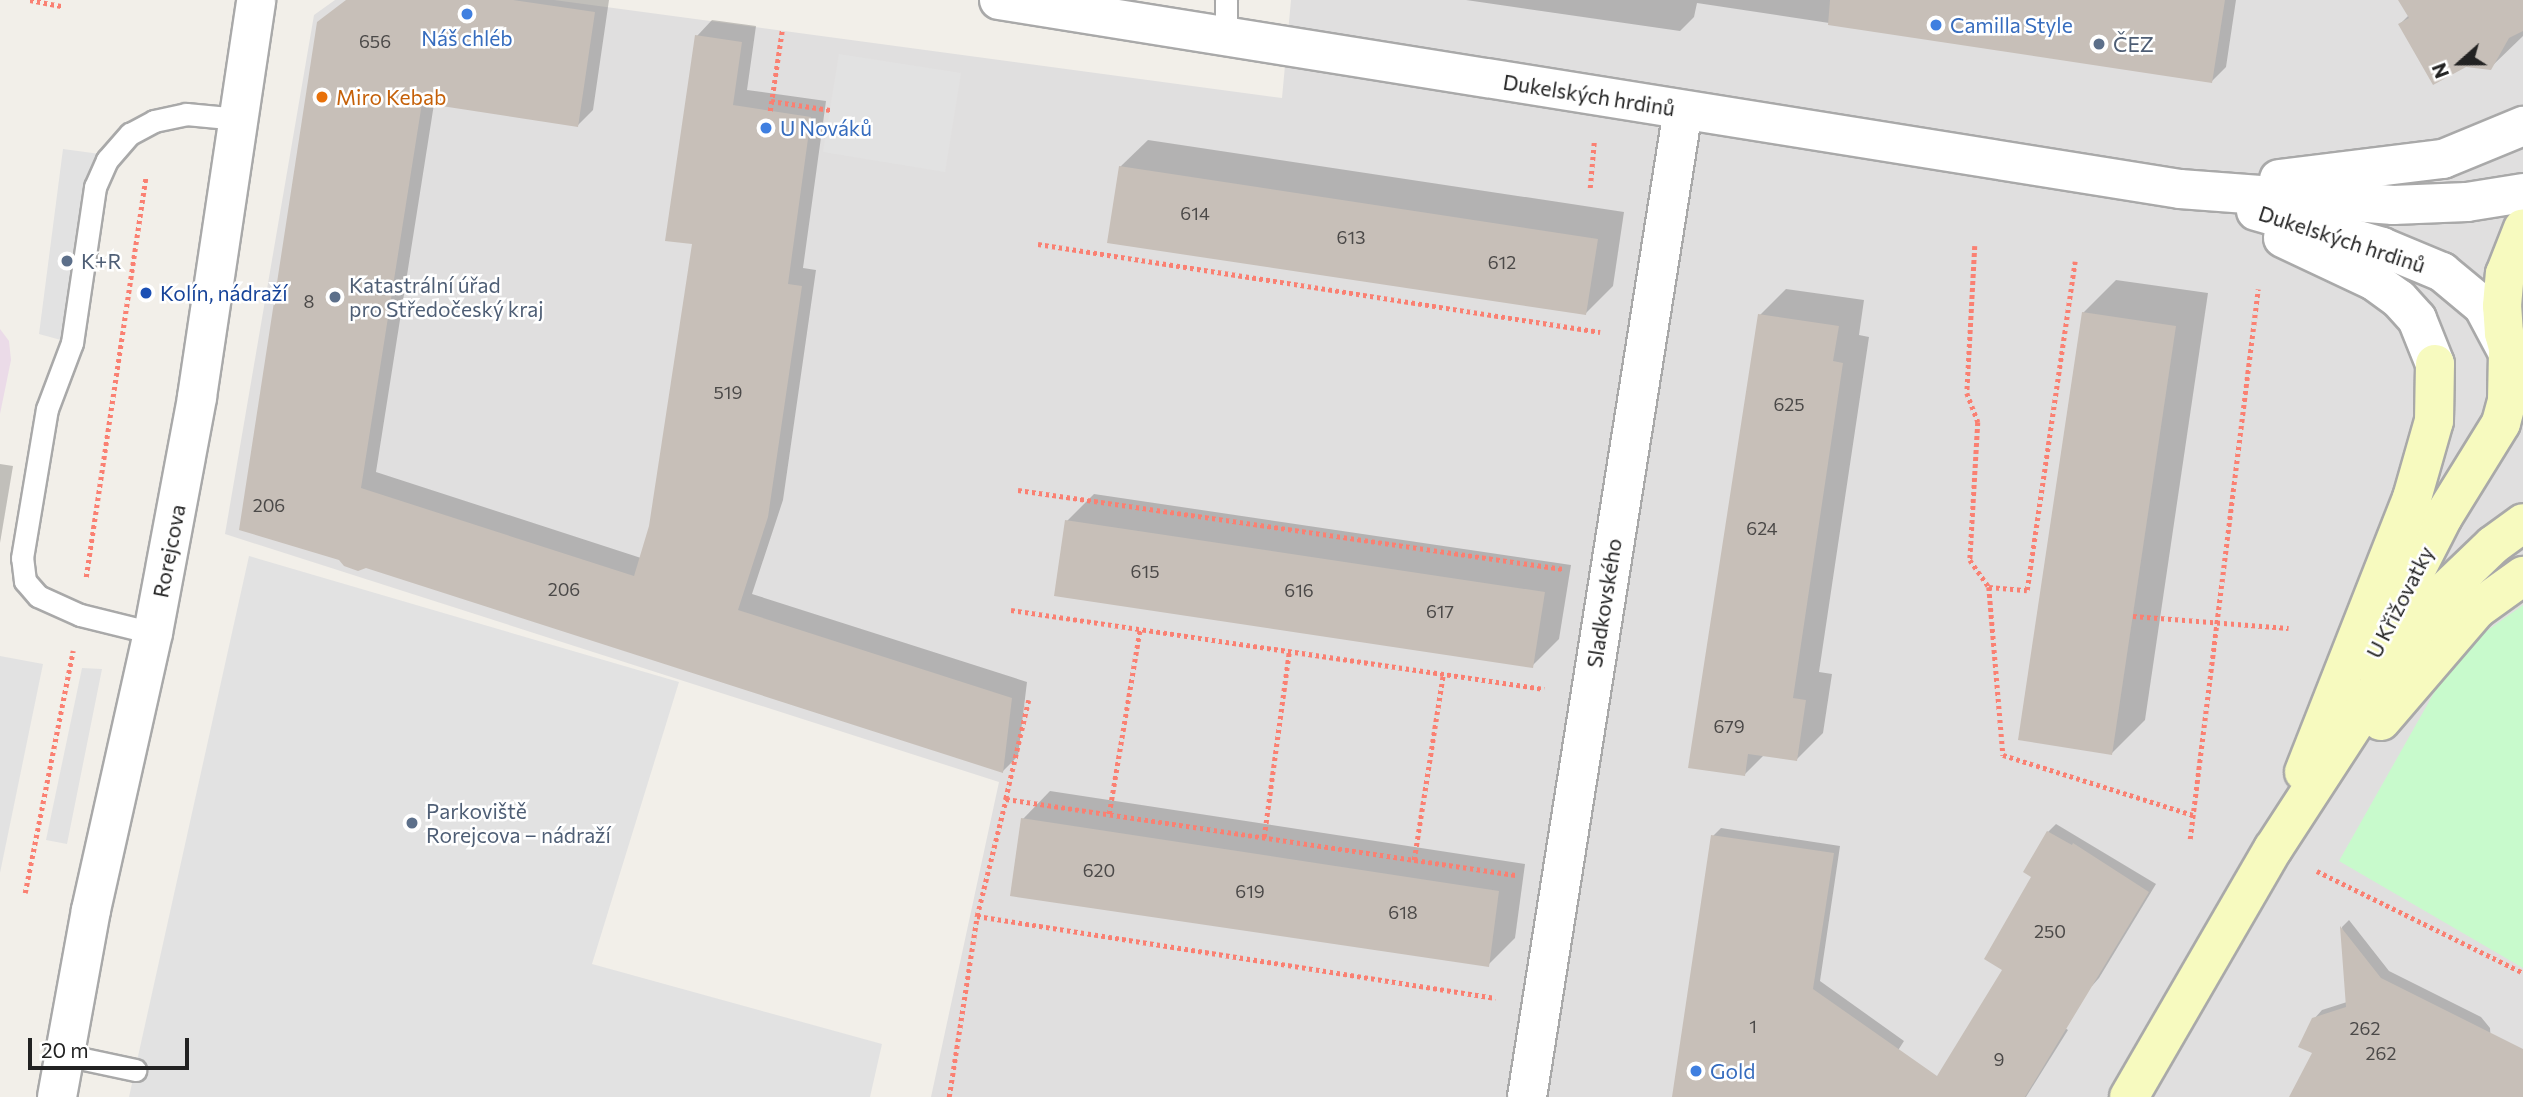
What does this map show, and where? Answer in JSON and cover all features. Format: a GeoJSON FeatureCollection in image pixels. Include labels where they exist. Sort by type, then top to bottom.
{"type":"FeatureCollection","features":[{"type":"Feature","properties":{"kind":"main road"},"geometry":{"type":"LineString","coordinates":[[2523,228],[2505,274],[2502,306],[2508,353],[2523,391]]}},
{"type":"Feature","properties":{"kind":"main road","name":"U Křižovatky"},"geometry":{"type":"LineString","coordinates":[[2129,1097],[2273,849],[2443,517],[2501,423],[2507,400],[2508,353]]}},
{"type":"Feature","properties":{"kind":"main road"},"geometry":{"type":"LineString","coordinates":[[2273,849],[2412,498],[2434,421],[2435,364]]}},
{"type":"Feature","properties":{"kind":"main road","name":"U Křižovatky"},"geometry":{"type":"LineString","coordinates":[[2273,849],[2441,596],[2493,545],[2523,523]]}},
{"type":"Feature","properties":{"kind":"main road"},"geometry":{"type":"LineString","coordinates":[[2273,849],[2459,628],[2477,609],[2523,576]]}},
{"type":"Feature","properties":{"kind":"street","name":"Rorejcova"},"geometry":{"type":"LineString","coordinates":[[57,1097],[91,910],[153,633],[197,397],[256,0]]}},
{"type":"Feature","properties":{"kind":"street","name":"Dukelských hrdinů"},"geometry":{"type":"LineString","coordinates":[[999,0],[1226,18],[1683,110],[2180,189],[2393,205],[2467,202],[2523,193]]}},
{"type":"Feature","properties":{"kind":"street","name":"Sladkovského"},"geometry":{"type":"LineString","coordinates":[[1527,1097],[1683,110]]}},
{"type":"Feature","properties":{"kind":"street","name":"Dukelských hrdinů"},"geometry":{"type":"LineString","coordinates":[[2180,189],[2443,159],[2523,126]]}},
{"type":"Feature","properties":{"kind":"street","name":"Dukelských hrdinů"},"geometry":{"type":"LineString","coordinates":[[2180,189],[2382,247],[2442,272],[2483,306],[2508,353]]}},
{"type":"Feature","properties":{"kind":"street","name":"Dukelských hrdinů"},"geometry":{"type":"LineString","coordinates":[[2180,189],[2374,281],[2399,299],[2417,319],[2435,364]]}},
{"type":"Feature","properties":{"kind":"lane"},"geometry":{"type":"LineString","coordinates":[[153,633],[80,615],[38,596],[24,582],[22,558],[47,409],[72,343],[95,187],[107,160],[130,134],[154,121],[186,114],[239,119]]}},
{"type":"Feature","properties":{"kind":"lane"},"geometry":{"type":"LineString","coordinates":[[65,1055],[135,1070]]}},
{"type":"Feature","properties":{"kind":"path"},"geometry":{"type":"LineString","coordinates":[[30,0],[62,6]]}},
{"type":"Feature","properties":{"kind":"path"},"geometry":{"type":"LineString","coordinates":[[770,111],[782,31]]}},
{"type":"Feature","properties":{"kind":"path"},"geometry":{"type":"LineString","coordinates":[[771,101],[830,110]]}},
{"type":"Feature","properties":{"kind":"path"},"geometry":{"type":"LineString","coordinates":[[25,893],[80,615],[154,121]]}},
{"type":"Feature","properties":{"kind":"path"},"geometry":{"type":"LineString","coordinates":[[1590,188],[1594,138]]}},
{"type":"Feature","properties":{"kind":"path"},"geometry":{"type":"LineString","coordinates":[[1038,244],[1646,339]]}},
{"type":"Feature","properties":{"kind":"path"},"geometry":{"type":"LineString","coordinates":[[1975,246],[1968,393],[1978,422],[1970,560],[1989,587],[2003,755],[2193,814]]}},
{"type":"Feature","properties":{"kind":"path"},"geometry":{"type":"LineString","coordinates":[[1989,587],[2027,590],[2075,261]]}},
{"type":"Feature","properties":{"kind":"path"},"geometry":{"type":"LineString","coordinates":[[2190,839],[2258,289]]}},
{"type":"Feature","properties":{"kind":"path"},"geometry":{"type":"LineString","coordinates":[[1018,490],[1608,575]]}},
{"type":"Feature","properties":{"kind":"path"},"geometry":{"type":"LineString","coordinates":[[1011,610],[1590,696]]}},
{"type":"Feature","properties":{"kind":"path"},"geometry":{"type":"LineString","coordinates":[[2133,616],[2288,628]]}},
{"type":"Feature","properties":{"kind":"path"},"geometry":{"type":"LineString","coordinates":[[1109,814],[1140,629]]}},
{"type":"Feature","properties":{"kind":"path"},"geometry":{"type":"LineString","coordinates":[[1264,837],[1289,651]]}},
{"type":"Feature","properties":{"kind":"path"},"geometry":{"type":"LineString","coordinates":[[1414,860],[1443,674]]}},
{"type":"Feature","properties":{"kind":"path"},"geometry":{"type":"LineString","coordinates":[[949,1097],[976,916],[1029,700]]}},
{"type":"Feature","properties":{"kind":"path"},"geometry":{"type":"LineString","coordinates":[[1006,799],[1561,882]]}},
{"type":"Feature","properties":{"kind":"path"},"geometry":{"type":"LineString","coordinates":[[2273,849],[2523,973]]}},
{"type":"Feature","properties":{"kind":"path"},"geometry":{"type":"LineString","coordinates":[[976,916],[1542,1005]]}},
{"type":"Feature","properties":{"kind":"shaded area"},"geometry":{"type":"Polygon","coordinates":[[[335,0],[554,0],[1282,98],[1291,0],[2523,0],[2523,1097],[931,1097],[999,782],[225,534],[314,15],[335,0]]]}},
{"type":"Feature","properties":{"kind":"shaded area"},"geometry":{"type":"Polygon","coordinates":[[[839,54],[961,73],[945,172],[823,152],[839,54]]]}},
{"type":"Feature","properties":{"kind":"shaded area","name":"K+R"},"geometry":{"type":"Polygon","coordinates":[[[63,149],[100,154],[72,343],[39,334],[63,149]]]}},
{"type":"Feature","properties":{"kind":"shaded area"},"geometry":{"type":"Polygon","coordinates":[[[0,329],[9,341],[11,360],[0,414],[0,329]]]}},
{"type":"Feature","properties":{"kind":"shaded area","name":"Parkoviště Rorejcova – nádraží"},"geometry":{"type":"Polygon","coordinates":[[[249,556],[679,682],[592,964],[882,1044],[870,1097],[129,1097],[249,556]]]}},
{"type":"Feature","properties":{"kind":"shaded area"},"geometry":{"type":"Polygon","coordinates":[[[0,656],[43,664],[0,873],[0,656]]]}},
{"type":"Feature","properties":{"kind":"shaded area"},"geometry":{"type":"Polygon","coordinates":[[[82,668],[102,669],[67,844],[46,840],[82,668]]]}},
{"type":"Feature","properties":{"kind":"green space"},"geometry":{"type":"Polygon","coordinates":[[[2523,605],[2523,968],[2339,861],[2457,652],[2523,605]]]}},
{"type":"Feature","properties":{"kind":"building"},"geometry":{"type":"Polygon","coordinates":[[[346,0],[513,0],[595,12],[578,127],[422,103],[361,488],[634,576],[649,526],[692,244],[665,241],[695,35],[742,42],[733,105],[811,117],[788,284],[802,286],[768,517],[738,610],[1012,698],[1003,773],[366,568],[358,571],[344,566],[339,560],[239,530],[317,22],[346,0]]]}},
{"type":"Feature","properties":{"kind":"building"},"geometry":{"type":"Polygon","coordinates":[[[1830,0],[2225,0],[2212,83],[1828,25],[1830,0]]]}},
{"type":"Feature","properties":{"kind":"building"},"geometry":{"type":"Polygon","coordinates":[[[2398,0],[2523,0],[2523,31],[2509,38],[2491,70],[2466,67],[2433,85],[2398,24],[2409,18],[2398,0]]]}},
{"type":"Feature","properties":{"kind":"building"},"geometry":{"type":"Polygon","coordinates":[[[1119,166],[1598,239],[1586,315],[1107,243],[1119,166]]]}},
{"type":"Feature","properties":{"kind":"building"},"geometry":{"type":"Polygon","coordinates":[[[2082,312],[2176,326],[2112,755],[2018,740],[2082,312]]]}},
{"type":"Feature","properties":{"kind":"building"},"geometry":{"type":"Polygon","coordinates":[[[1758,314],[1839,326],[1833,361],[1843,363],[1793,698],[1806,700],[1797,761],[1748,754],[1745,776],[1688,768],[1758,314]]]}},
{"type":"Feature","properties":{"kind":"building"},"geometry":{"type":"Polygon","coordinates":[[[1065,520],[1545,592],[1533,668],[1054,596],[1065,520]]]}},
{"type":"Feature","properties":{"kind":"building"},"geometry":{"type":"Polygon","coordinates":[[[1021,818],[1499,891],[1489,967],[1010,896],[1021,818]]]}},
{"type":"Feature","properties":{"kind":"building"},"geometry":{"type":"Polygon","coordinates":[[[2047,831],[2072,845],[2073,843],[2149,892],[2025,1097],[1672,1097],[1711,835],[1834,853],[1813,989],[1937,1076],[2002,970],[1984,959],[2031,877],[2023,872],[2047,831]]]}},
{"type":"Feature","properties":{"kind":"building"},"geometry":{"type":"Polygon","coordinates":[[[2340,926],[2381,978],[2523,1049],[2523,1097],[2289,1097],[2312,1053],[2298,1047],[2312,1018],[2346,1007],[2340,926]]]}},
{"type":"Feature","properties":{"kind":"place","name":"Náš chléb"},"geometry":{"type":"Point","coordinates":[467,14]}},
{"type":"Feature","properties":{"kind":"place","name":"Camilla Style"},"geometry":{"type":"Point","coordinates":[1936,25]}},
{"type":"Feature","properties":{"kind":"place","name":"ČEZ"},"geometry":{"type":"Point","coordinates":[2099,44]}},
{"type":"Feature","properties":{"kind":"place","name":"Miro Kebab"},"geometry":{"type":"Point","coordinates":[322,97]}},
{"type":"Feature","properties":{"kind":"place","name":"U Nováků"},"geometry":{"type":"Point","coordinates":[766,128]}},
{"type":"Feature","properties":{"kind":"place","name":"K+R"},"geometry":{"type":"Point","coordinates":[67,261]}},
{"type":"Feature","properties":{"kind":"place","name":"Kolín, nádraží"},"geometry":{"type":"Point","coordinates":[146,293]}},
{"type":"Feature","properties":{"kind":"place","name":"Katastrální úřad pro Středočeský kraj"},"geometry":{"type":"Point","coordinates":[335,297]}},
{"type":"Feature","properties":{"kind":"place","name":"Parkoviště Rorejcova – nádraží"},"geometry":{"type":"Point","coordinates":[412,823]}},
{"type":"Feature","properties":{"kind":"place","name":"Gold"},"geometry":{"type":"Point","coordinates":[1696,1071]}}]}
